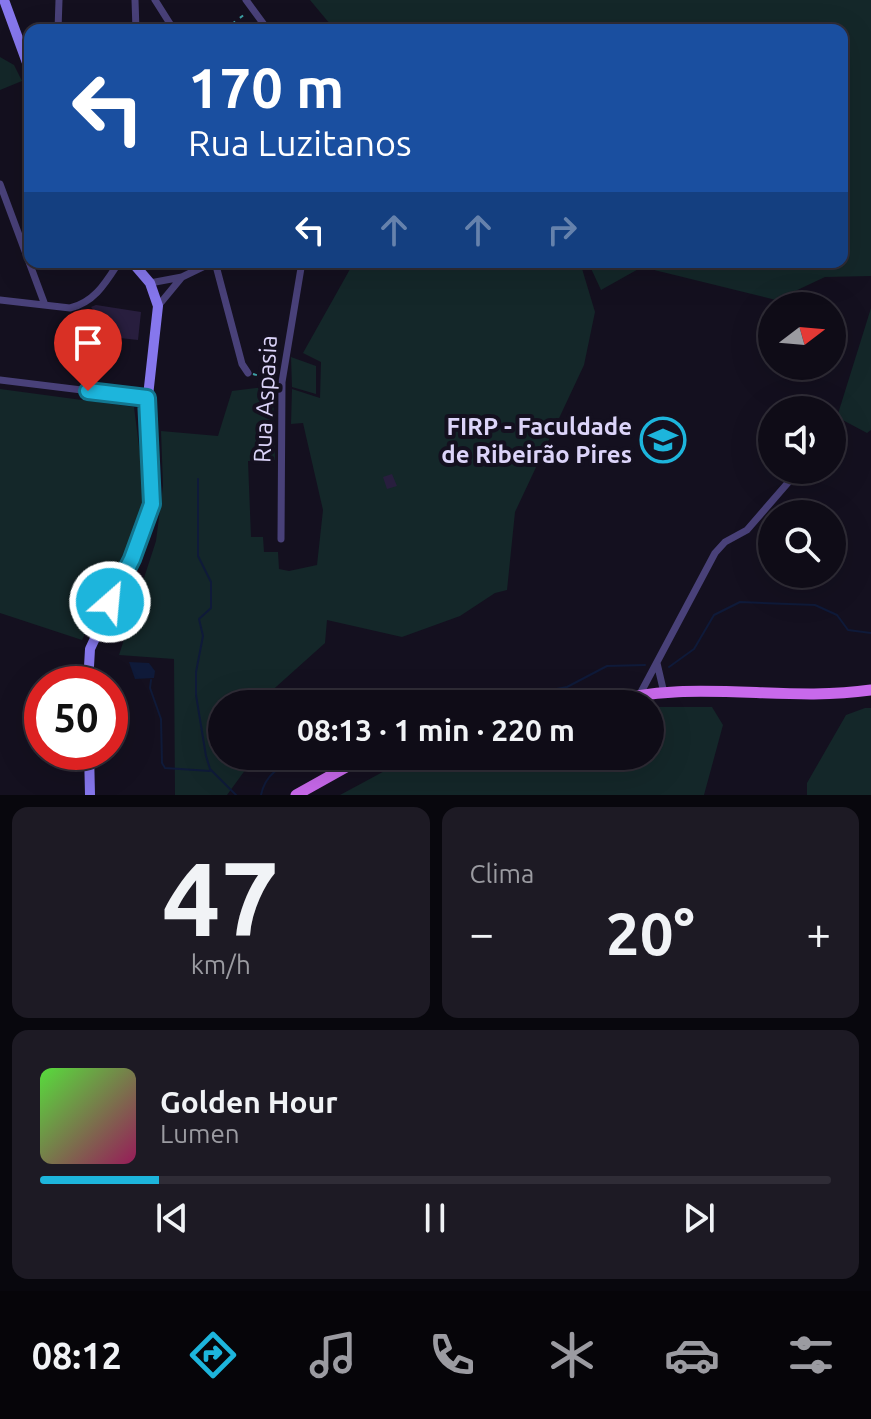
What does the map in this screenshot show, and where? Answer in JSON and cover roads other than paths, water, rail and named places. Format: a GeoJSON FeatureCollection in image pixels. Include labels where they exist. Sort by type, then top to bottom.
{"type":"FeatureCollection","features":[{"type":"Feature","properties":{"kind":"main road"},"geometry":{"type":"LineString","coordinates":[[4,0],[24,55]]}},
{"type":"Feature","properties":{"kind":"main road"},"geometry":{"type":"LineString","coordinates":[[89,666],[90,649],[132,559],[152,504],[147,398],[158,306],[150,283],[137,268]]}},
{"type":"Feature","properties":{"kind":"main road"},"geometry":{"type":"LineString","coordinates":[[664,693],[831,695],[871,690]]}},
{"type":"Feature","properties":{"kind":"main road"},"geometry":{"type":"LineString","coordinates":[[89,770],[90,795]]}},
{"type":"Feature","properties":{"kind":"main road"},"geometry":{"type":"LineString","coordinates":[[296,795],[341,770]]}},
{"type":"Feature","properties":{"kind":"street"},"geometry":{"type":"LineString","coordinates":[[58,24],[59,0]]}},
{"type":"Feature","properties":{"kind":"street"},"geometry":{"type":"LineString","coordinates":[[135,0],[136,24]]}},
{"type":"Feature","properties":{"kind":"street"},"geometry":{"type":"LineString","coordinates":[[155,0],[170,24]]}},
{"type":"Feature","properties":{"kind":"street"},"geometry":{"type":"LineString","coordinates":[[246,0],[264,24]]}},
{"type":"Feature","properties":{"kind":"street"},"geometry":{"type":"LineString","coordinates":[[0,184],[24,249]]}},
{"type":"Feature","properties":{"kind":"street"},"geometry":{"type":"LineString","coordinates":[[31,268],[45,305]]}},
{"type":"Feature","properties":{"kind":"street"},"geometry":{"type":"LineString","coordinates":[[0,300],[70,308],[88,301],[114,268]]}},
{"type":"Feature","properties":{"kind":"street"},"geometry":{"type":"LineString","coordinates":[[150,283],[182,277],[201,268]]}},
{"type":"Feature","properties":{"kind":"street"},"geometry":{"type":"LineString","coordinates":[[216,268],[242,364],[248,373]]}},
{"type":"Feature","properties":{"kind":"street","name":"Rua Aspasia"},"geometry":{"type":"LineString","coordinates":[[281,539],[282,382],[301,268]]}},
{"type":"Feature","properties":{"kind":"street"},"geometry":{"type":"LineString","coordinates":[[158,306],[182,277]]}},
{"type":"Feature","properties":{"kind":"street"},"geometry":{"type":"LineString","coordinates":[[0,380],[147,398]]}},
{"type":"Feature","properties":{"kind":"street"},"geometry":{"type":"LineString","coordinates":[[642,690],[715,553],[725,542],[747,530],[787,484]]}},
{"type":"Feature","properties":{"kind":"street"},"geometry":{"type":"LineString","coordinates":[[656,668],[663,690]]}},
{"type":"Feature","properties":{"kind":"water"},"geometry":{"type":"Polygon","coordinates":[[[129,662],[149,663],[155,671],[154,678],[135,679],[129,662]]]}},
{"type":"Feature","properties":{"kind":"waterway"},"geometry":{"type":"LineString","coordinates":[[198,479],[198,556],[211,582],[211,608],[199,619],[203,636],[196,672],[196,695],[210,769],[236,795]]}},
{"type":"Feature","properties":{"kind":"waterway"},"geometry":{"type":"LineString","coordinates":[[669,667],[694,649],[714,615],[740,602],[815,605],[837,615],[848,630],[871,633]]}},
{"type":"Feature","properties":{"kind":"waterway"},"geometry":{"type":"LineString","coordinates":[[551,690],[567,687],[607,666],[645,665]]}},
{"type":"Feature","properties":{"kind":"waterway"},"geometry":{"type":"LineString","coordinates":[[151,680],[150,688],[161,719],[162,763],[165,768],[210,771]]}},
{"type":"Feature","properties":{"kind":"waterway"},"geometry":{"type":"LineString","coordinates":[[261,795],[267,780],[277,770]]}},
{"type":"Feature","properties":{"kind":"place","name":"FIRP - Faculdade de Ribeirão Pires"},"geometry":{"type":"Point","coordinates":[663,440]}}]}
